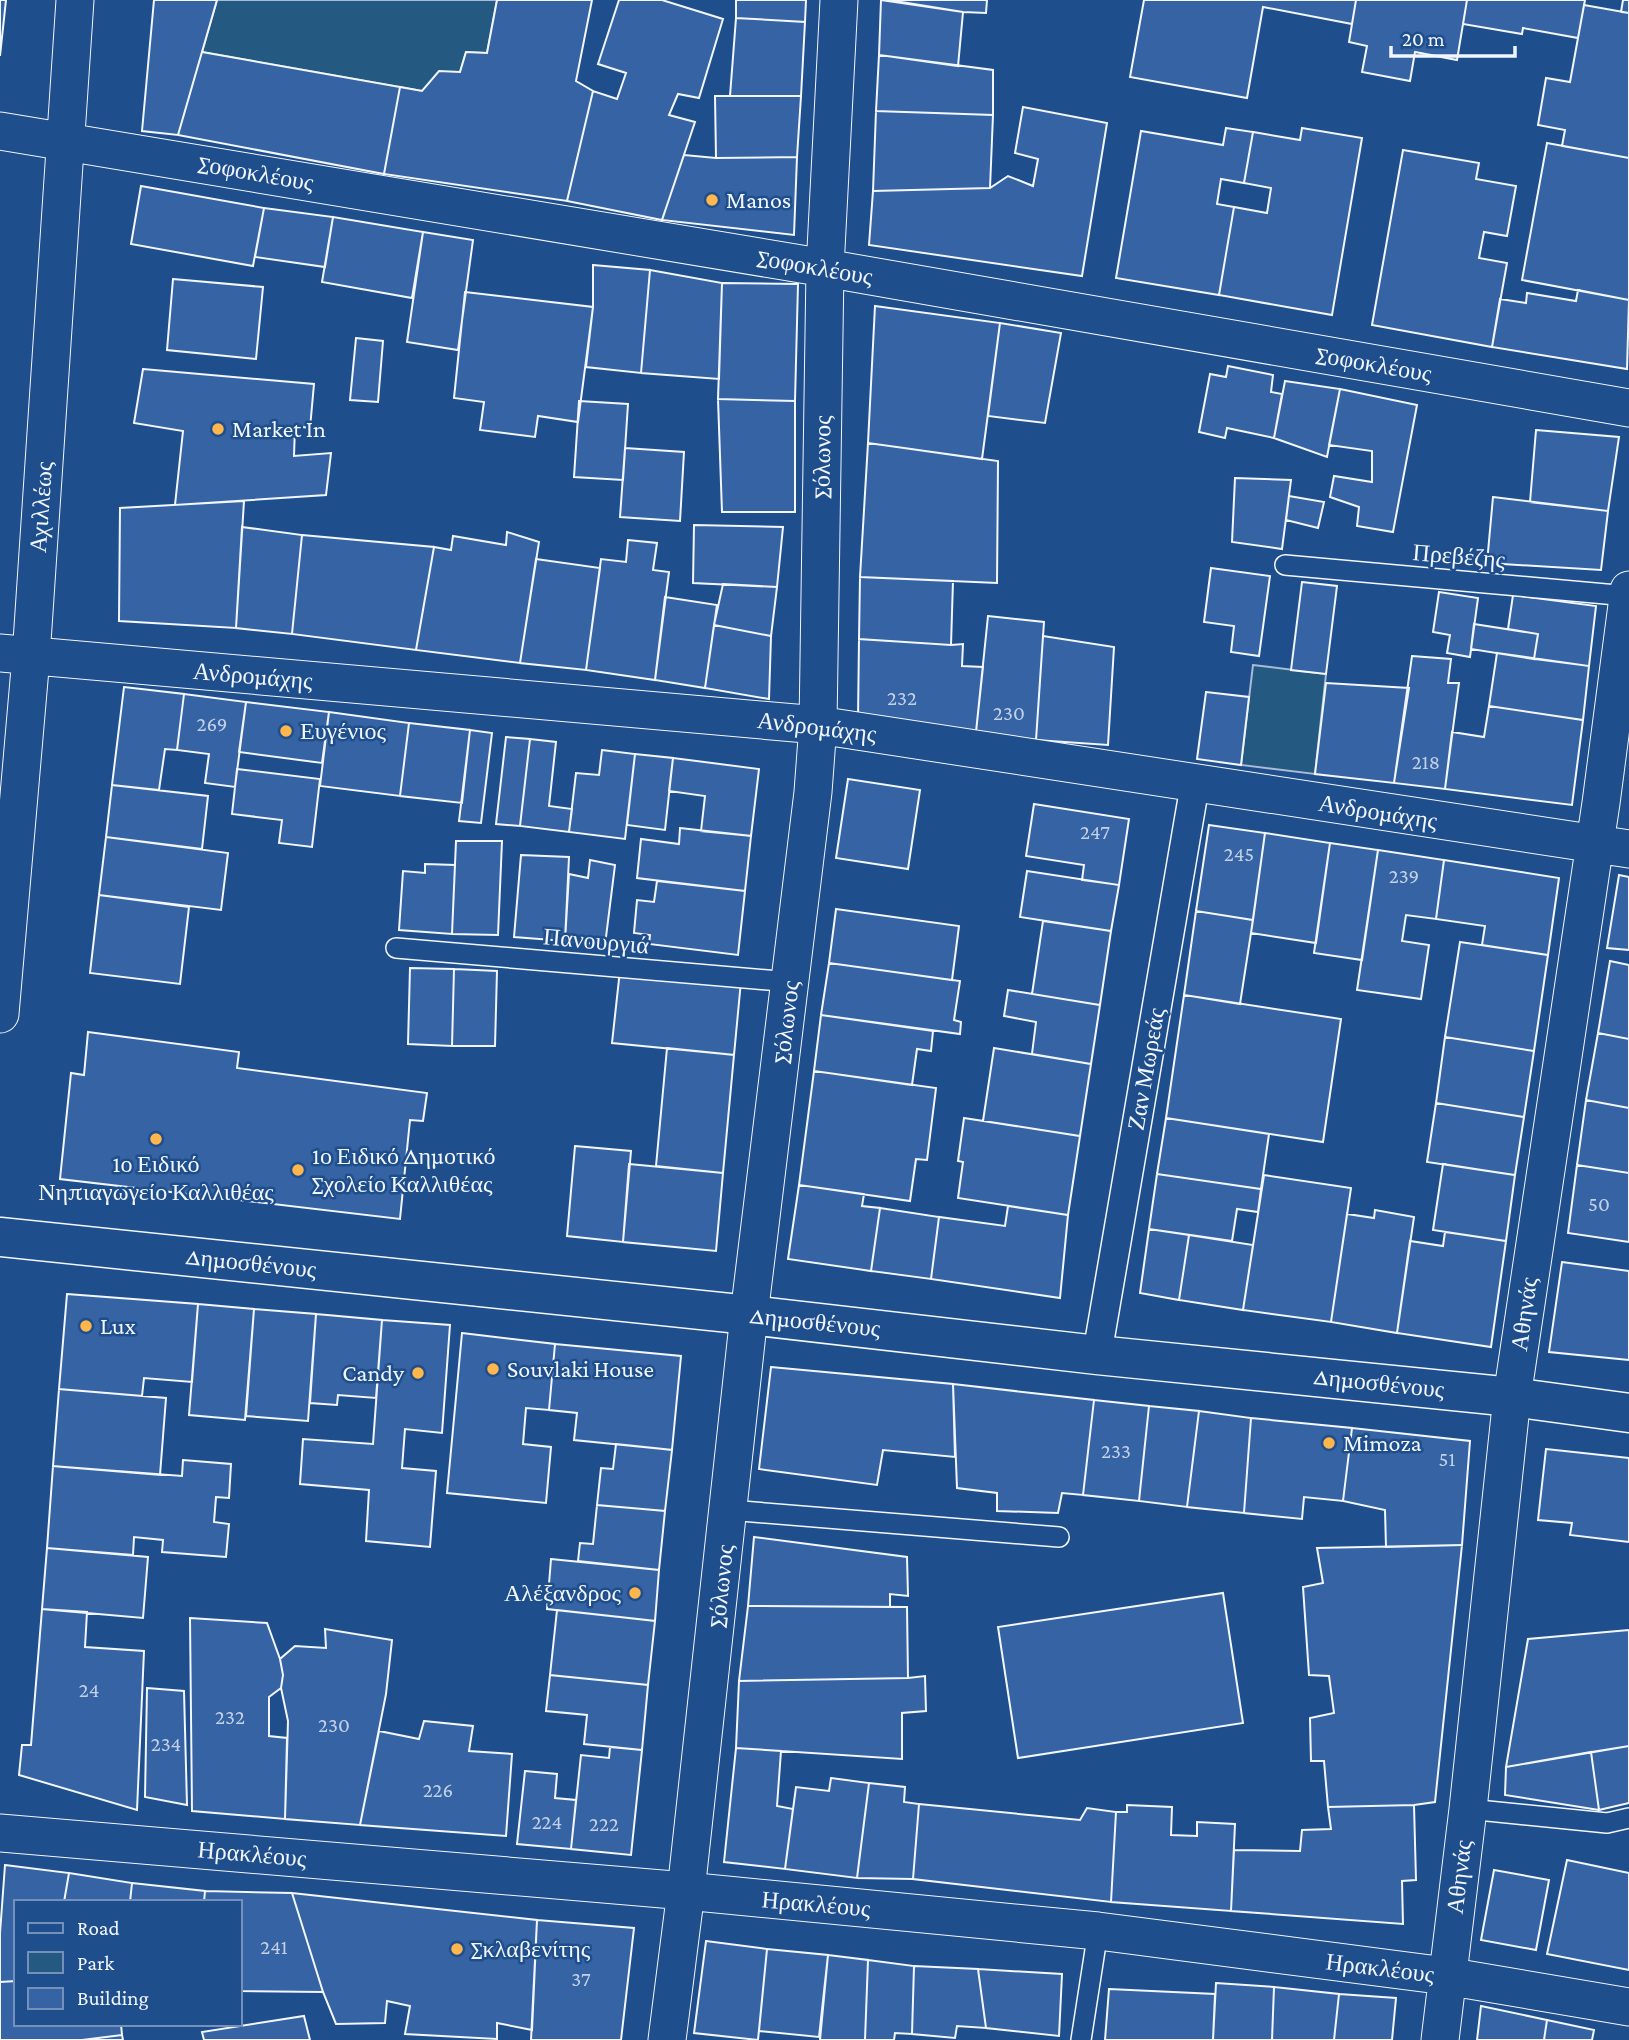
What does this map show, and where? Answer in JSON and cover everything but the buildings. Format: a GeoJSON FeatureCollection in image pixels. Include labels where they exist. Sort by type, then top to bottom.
{"type":"FeatureCollection","features":[{"type":"Feature","properties":{"kind":"street","name":"Αχιλλέως"},"geometry":{"type":"LineString","coordinates":[[0,1014],[15,655],[65,141],[75,0]]}},
{"type":"Feature","properties":{"kind":"street","name":"Σόλωνος"},"geometry":{"type":"LineString","coordinates":[[667,2040],[686,1891],[749,1315],[813,792],[818,724],[825,268],[839,0]]}},
{"type":"Feature","properties":{"kind":"street","name":"Σοφοκλέους"},"geometry":{"type":"LineString","coordinates":[[0,131],[825,268],[1629,408]]}},
{"type":"Feature","properties":{"kind":"street","name":"Αθηνάς"},"geometry":{"type":"LineString","coordinates":[[1440,2040],[1468,1809],[1511,1397],[1601,803],[1629,593]]}},
{"type":"Feature","properties":{"kind":"street","name":"Ανδρομάχης"},"geometry":{"type":"LineString","coordinates":[[15,655],[818,724],[1629,849]]}},
{"type":"Feature","properties":{"kind":"street","name":"Ζαν Μωρεάς"},"geometry":{"type":"LineString","coordinates":[[1097,1355],[1195,784]]}},
{"type":"Feature","properties":{"kind":"street","name":"Δημοσθένους"},"geometry":{"type":"LineString","coordinates":[[0,1237],[1511,1397],[1629,1413]]}},
{"type":"Feature","properties":{"kind":"street","name":"Ηρακλέους"},"geometry":{"type":"LineString","coordinates":[[0,1833],[686,1891],[1098,1931],[1446,1976],[1629,2007]]}},
{"type":"Feature","properties":{"kind":"lane","name":"Πρεβέζης"},"geometry":{"type":"LineString","coordinates":[[1285,565],[1629,593]]}},
{"type":"Feature","properties":{"kind":"lane","name":"Πανουργιά"},"geometry":{"type":"LineString","coordinates":[[396,948],[791,982]]}},
{"type":"Feature","properties":{"kind":"lane"},"geometry":{"type":"LineString","coordinates":[[729,1510],[1059,1537]]}},
{"type":"Feature","properties":{"kind":"lane"},"geometry":{"type":"LineString","coordinates":[[1468,1809],[1606,1823],[1629,1818]]}},
{"type":"Feature","properties":{"kind":"lane"},"geometry":{"type":"LineString","coordinates":[[1081,2040],[1098,1931]]}},
{"type":"Feature","properties":{"kind":"green space"},"geometry":{"type":"Polygon","coordinates":[[[217,0],[497,0],[487,53],[466,52],[460,72],[422,91],[202,52],[217,0]]]}},
{"type":"Feature","properties":{"kind":"green space"},"geometry":{"type":"Polygon","coordinates":[[[1253,665],[1326,674],[1315,774],[1241,765],[1253,665]]]}},
{"type":"Feature","properties":{"kind":"place","name":"Manos"},"geometry":{"type":"Point","coordinates":[712,200]}},
{"type":"Feature","properties":{"kind":"place","name":"Market In"},"geometry":{"type":"Point","coordinates":[218,429]}},
{"type":"Feature","properties":{"kind":"place","name":"Ευγένιος"},"geometry":{"type":"Point","coordinates":[286,731]}},
{"type":"Feature","properties":{"kind":"place","name":"1ο Ειδικό Νηπιαγωγείο Καλλιθέας"},"geometry":{"type":"Point","coordinates":[156,1139]}},
{"type":"Feature","properties":{"kind":"place","name":"1ο Ειδικό Δημοτικό Σχολείο Καλλιθέας"},"geometry":{"type":"Point","coordinates":[298,1170]}},
{"type":"Feature","properties":{"kind":"place","name":"Lux"},"geometry":{"type":"Point","coordinates":[86,1326]}},
{"type":"Feature","properties":{"kind":"place","name":"Souvlaki House"},"geometry":{"type":"Point","coordinates":[493,1369]}},
{"type":"Feature","properties":{"kind":"place","name":"Candy"},"geometry":{"type":"Point","coordinates":[418,1373]}},
{"type":"Feature","properties":{"kind":"place","name":"Mimoza"},"geometry":{"type":"Point","coordinates":[1329,1443]}},
{"type":"Feature","properties":{"kind":"place","name":"Αλέξανδρος"},"geometry":{"type":"Point","coordinates":[635,1593]}},
{"type":"Feature","properties":{"kind":"place","name":"Σκλαβενίτης"},"geometry":{"type":"Point","coordinates":[457,1949]}}]}
